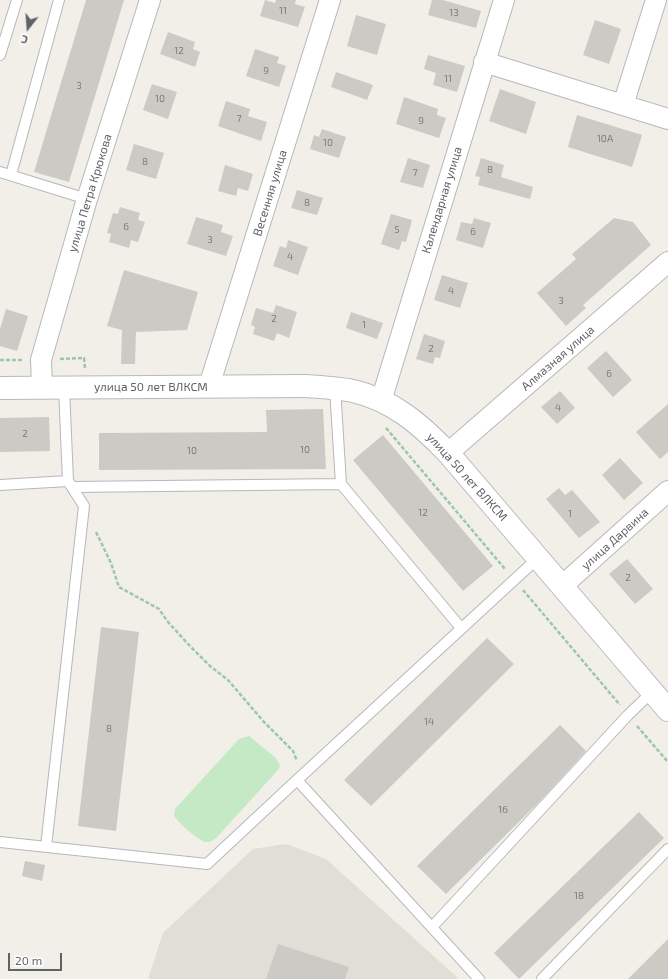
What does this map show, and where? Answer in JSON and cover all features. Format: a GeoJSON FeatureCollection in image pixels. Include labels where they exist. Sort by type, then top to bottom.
{"type":"FeatureCollection","features":[{"type":"Feature","properties":{"kind":"main road","name":"улица 50 лет ВЛКСМ"},"geometry":{"type":"LineString","coordinates":[[0,388],[304,386],[335,388],[355,392],[381,401],[400,411],[424,429],[448,453],[668,710]]}},
{"type":"Feature","properties":{"kind":"street","name":"улица Петра Крюкова"},"geometry":{"type":"LineString","coordinates":[[42,388],[41,360],[88,199],[150,0]]}},
{"type":"Feature","properties":{"kind":"street","name":"Весенняя улица"},"geometry":{"type":"LineString","coordinates":[[209,386],[330,0]]}},
{"type":"Feature","properties":{"kind":"street","name":"Календарная улица"},"geometry":{"type":"LineString","coordinates":[[381,401],[504,0]]}},
{"type":"Feature","properties":{"kind":"street"},"geometry":{"type":"LineString","coordinates":[[623,105],[656,0]]}},
{"type":"Feature","properties":{"kind":"street"},"geometry":{"type":"LineString","coordinates":[[484,62],[668,119]]}},
{"type":"Feature","properties":{"kind":"street","name":"Алмазная улица"},"geometry":{"type":"LineString","coordinates":[[448,453],[668,262]]}},
{"type":"Feature","properties":{"kind":"street","name":"улица Дарвина"},"geometry":{"type":"LineString","coordinates":[[562,586],[668,491]]}},
{"type":"Feature","properties":{"kind":"lane"},"geometry":{"type":"LineString","coordinates":[[0,55],[17,0]]}},
{"type":"Feature","properties":{"kind":"lane"},"geometry":{"type":"LineString","coordinates":[[11,175],[59,0]]}},
{"type":"Feature","properties":{"kind":"lane"},"geometry":{"type":"LineString","coordinates":[[0,172],[88,199]]}},
{"type":"Feature","properties":{"kind":"lane"},"geometry":{"type":"LineString","coordinates":[[46,847],[84,506],[70,484],[64,388]]}},
{"type":"Feature","properties":{"kind":"lane"},"geometry":{"type":"LineString","coordinates":[[335,388],[341,484],[461,628]]}},
{"type":"Feature","properties":{"kind":"lane"},"geometry":{"type":"LineString","coordinates":[[1,488],[70,484],[341,484]]}},
{"type":"Feature","properties":{"kind":"lane"},"geometry":{"type":"LineString","coordinates":[[0,842],[207,864],[538,558]]}},
{"type":"Feature","properties":{"kind":"lane"},"geometry":{"type":"LineString","coordinates":[[432,927],[628,715],[652,692]]}},
{"type":"Feature","properties":{"kind":"lane"},"geometry":{"type":"LineString","coordinates":[[297,780],[479,979]]}},
{"type":"Feature","properties":{"kind":"lane"},"geometry":{"type":"LineString","coordinates":[[542,979],[668,849]]}},
{"type":"Feature","properties":{"kind":"path"},"geometry":{"type":"LineString","coordinates":[[84,506],[111,563],[119,586],[159,609],[168,622],[189,645],[210,666],[228,680],[264,722],[293,751],[299,766],[297,780]]}},
{"type":"Feature","properties":{"kind":"shaded area"},"geometry":{"type":"Polygon","coordinates":[[[286,844],[326,859],[458,978],[148,979],[163,933],[253,849],[286,844]]]}},
{"type":"Feature","properties":{"kind":"green space"},"geometry":{"type":"Polygon","coordinates":[[[249,736],[276,758],[280,766],[214,840],[209,842],[202,841],[188,831],[176,819],[174,816],[175,809],[239,739],[249,736]]]}},
{"type":"Feature","properties":{"kind":"building"},"geometry":{"type":"Polygon","coordinates":[[[86,0],[124,0],[69,182],[34,172],[86,0]]]}},
{"type":"Feature","properties":{"kind":"building"},"geometry":{"type":"Polygon","coordinates":[[[265,0],[275,3],[276,0],[296,0],[295,4],[305,7],[298,27],[260,16],[265,0]]]}},
{"type":"Feature","properties":{"kind":"building"},"geometry":{"type":"Polygon","coordinates":[[[432,0],[443,0],[481,11],[476,28],[428,15],[432,0]]]}},
{"type":"Feature","properties":{"kind":"building"},"geometry":{"type":"Polygon","coordinates":[[[356,15],[386,24],[377,55],[347,46],[356,15]]]}},
{"type":"Feature","properties":{"kind":"building"},"geometry":{"type":"Polygon","coordinates":[[[595,20],[621,29],[609,64],[583,55],[595,20]]]}},
{"type":"Feature","properties":{"kind":"building"},"geometry":{"type":"Polygon","coordinates":[[[168,32],[195,42],[193,49],[200,52],[195,67],[160,54],[168,32]]]}},
{"type":"Feature","properties":{"kind":"building"},"geometry":{"type":"Polygon","coordinates":[[[255,49],[279,57],[277,63],[286,66],[279,87],[246,76],[255,49]]]}},
{"type":"Feature","properties":{"kind":"building"},"geometry":{"type":"Polygon","coordinates":[[[428,55],[465,66],[457,92],[433,85],[436,73],[424,69],[428,55]]]}},
{"type":"Feature","properties":{"kind":"building"},"geometry":{"type":"Polygon","coordinates":[[[336,72],[373,85],[367,100],[331,87],[336,72]]]}},
{"type":"Feature","properties":{"kind":"building"},"geometry":{"type":"Polygon","coordinates":[[[152,84],[177,92],[168,119],[143,110],[152,84]]]}},
{"type":"Feature","properties":{"kind":"building"},"geometry":{"type":"Polygon","coordinates":[[[500,89],[536,102],[526,134],[489,121],[500,89]]]}},
{"type":"Feature","properties":{"kind":"building"},"geometry":{"type":"Polygon","coordinates":[[[404,97],[438,109],[437,115],[446,118],[439,138],[396,124],[404,97]]]}},
{"type":"Feature","properties":{"kind":"building"},"geometry":{"type":"Polygon","coordinates":[[[226,101],[250,109],[248,116],[267,122],[261,141],[218,126],[226,101]]]}},
{"type":"Feature","properties":{"kind":"building"},"geometry":{"type":"Polygon","coordinates":[[[577,115],[642,135],[632,167],[568,147],[577,115]]]}},
{"type":"Feature","properties":{"kind":"building"},"geometry":{"type":"Polygon","coordinates":[[[322,129],[346,137],[339,158],[310,149],[314,135],[319,137],[322,129]]]}},
{"type":"Feature","properties":{"kind":"building"},"geometry":{"type":"Polygon","coordinates":[[[134,144],[164,153],[156,179],[126,170],[134,144]]]}},
{"type":"Feature","properties":{"kind":"building"},"geometry":{"type":"Polygon","coordinates":[[[408,158],[430,165],[423,188],[400,182],[408,158]]]}},
{"type":"Feature","properties":{"kind":"building"},"geometry":{"type":"Polygon","coordinates":[[[481,158],[504,165],[501,177],[533,187],[530,199],[478,185],[480,177],[475,176],[481,158]]]}},
{"type":"Feature","properties":{"kind":"building"},"geometry":{"type":"Polygon","coordinates":[[[225,165],[253,174],[248,191],[238,188],[236,196],[218,191],[225,165]]]}},
{"type":"Feature","properties":{"kind":"building"},"geometry":{"type":"Polygon","coordinates":[[[297,190],[323,198],[317,215],[291,208],[297,190]]]}},
{"type":"Feature","properties":{"kind":"building"},"geometry":{"type":"Polygon","coordinates":[[[120,207],[140,213],[138,220],[145,222],[138,242],[131,240],[129,248],[109,242],[111,234],[107,233],[113,213],[118,214],[120,207]]]}},
{"type":"Feature","properties":{"kind":"building"},"geometry":{"type":"Polygon","coordinates":[[[391,214],[412,220],[406,242],[402,241],[399,250],[381,244],[391,214]]]}},
{"type":"Feature","properties":{"kind":"building"},"geometry":{"type":"Polygon","coordinates":[[[196,217],[223,225],[221,232],[233,236],[226,256],[187,244],[196,217]]]}},
{"type":"Feature","properties":{"kind":"building"},"geometry":{"type":"Polygon","coordinates":[[[474,218],[491,223],[483,248],[456,240],[461,222],[472,224],[474,218]]]}},
{"type":"Feature","properties":{"kind":"building"},"geometry":{"type":"Polygon","coordinates":[[[614,218],[633,222],[651,245],[583,305],[586,308],[566,326],[537,293],[576,259],[572,254],[614,218]]]}},
{"type":"Feature","properties":{"kind":"building"},"geometry":{"type":"Polygon","coordinates":[[[288,240],[308,247],[298,275],[273,266],[280,246],[286,248],[288,240]]]}},
{"type":"Feature","properties":{"kind":"building"},"geometry":{"type":"Polygon","coordinates":[[[124,270],[198,292],[187,330],[136,332],[135,364],[121,364],[122,330],[107,326],[124,270]]]}},
{"type":"Feature","properties":{"kind":"building"},"geometry":{"type":"Polygon","coordinates":[[[442,275],[468,283],[460,308],[434,300],[442,275]]]}},
{"type":"Feature","properties":{"kind":"building"},"geometry":{"type":"Polygon","coordinates":[[[276,305],[297,312],[289,338],[277,333],[274,341],[253,334],[255,327],[251,325],[256,308],[273,313],[276,305]]]}},
{"type":"Feature","properties":{"kind":"building"},"geometry":{"type":"Polygon","coordinates":[[[6,309],[28,316],[17,351],[0,346],[0,329],[6,309]]]}},
{"type":"Feature","properties":{"kind":"building"},"geometry":{"type":"Polygon","coordinates":[[[351,312],[383,323],[377,339],[346,328],[351,312]]]}},
{"type":"Feature","properties":{"kind":"building"},"geometry":{"type":"Polygon","coordinates":[[[424,334],[445,341],[440,358],[435,357],[433,364],[416,359],[424,334]]]}},
{"type":"Feature","properties":{"kind":"building"},"geometry":{"type":"Polygon","coordinates":[[[606,351],[632,380],[613,397],[587,368],[606,351]]]}},
{"type":"Feature","properties":{"kind":"building"},"geometry":{"type":"Polygon","coordinates":[[[560,391],[575,408],[557,424],[541,407],[560,391]]]}},
{"type":"Feature","properties":{"kind":"building"},"geometry":{"type":"Polygon","coordinates":[[[668,404],[668,452],[660,459],[636,432],[668,404]]]}},
{"type":"Feature","properties":{"kind":"building"},"geometry":{"type":"Polygon","coordinates":[[[323,409],[326,469],[99,470],[99,433],[267,432],[266,410],[323,409]]]}},
{"type":"Feature","properties":{"kind":"building"},"geometry":{"type":"Polygon","coordinates":[[[49,417],[50,451],[0,452],[0,418],[49,417]]]}},
{"type":"Feature","properties":{"kind":"building"},"geometry":{"type":"Polygon","coordinates":[[[383,435],[493,566],[463,591],[353,460],[383,435]]]}},
{"type":"Feature","properties":{"kind":"building"},"geometry":{"type":"Polygon","coordinates":[[[620,458],[643,483],[624,500],[602,475],[620,458]]]}},
{"type":"Feature","properties":{"kind":"building"},"geometry":{"type":"Polygon","coordinates":[[[559,488],[565,495],[572,490],[600,522],[579,538],[546,499],[559,488]]]}},
{"type":"Feature","properties":{"kind":"building"},"geometry":{"type":"Polygon","coordinates":[[[627,559],[653,589],[635,604],[609,574],[627,559]]]}},
{"type":"Feature","properties":{"kind":"building"},"geometry":{"type":"Polygon","coordinates":[[[101,627],[139,632],[116,831],[78,826],[101,627]]]}},
{"type":"Feature","properties":{"kind":"building"},"geometry":{"type":"Polygon","coordinates":[[[487,638],[514,664],[371,806],[344,780],[487,638]]]}},
{"type":"Feature","properties":{"kind":"building"},"geometry":{"type":"Polygon","coordinates":[[[560,725],[586,751],[539,802],[446,894],[417,866],[560,725]]]}},
{"type":"Feature","properties":{"kind":"building"},"geometry":{"type":"Polygon","coordinates":[[[639,812],[664,838],[519,979],[494,953],[639,812]]]}},
{"type":"Feature","properties":{"kind":"building"},"geometry":{"type":"Polygon","coordinates":[[[25,861],[45,865],[42,881],[22,876],[25,861]]]}},
{"type":"Feature","properties":{"kind":"building"},"geometry":{"type":"Polygon","coordinates":[[[668,939],[668,979],[628,979],[668,939]]]}},
{"type":"Feature","properties":{"kind":"building"},"geometry":{"type":"Polygon","coordinates":[[[278,944],[349,967],[345,979],[266,979],[278,944]]]}}]}
